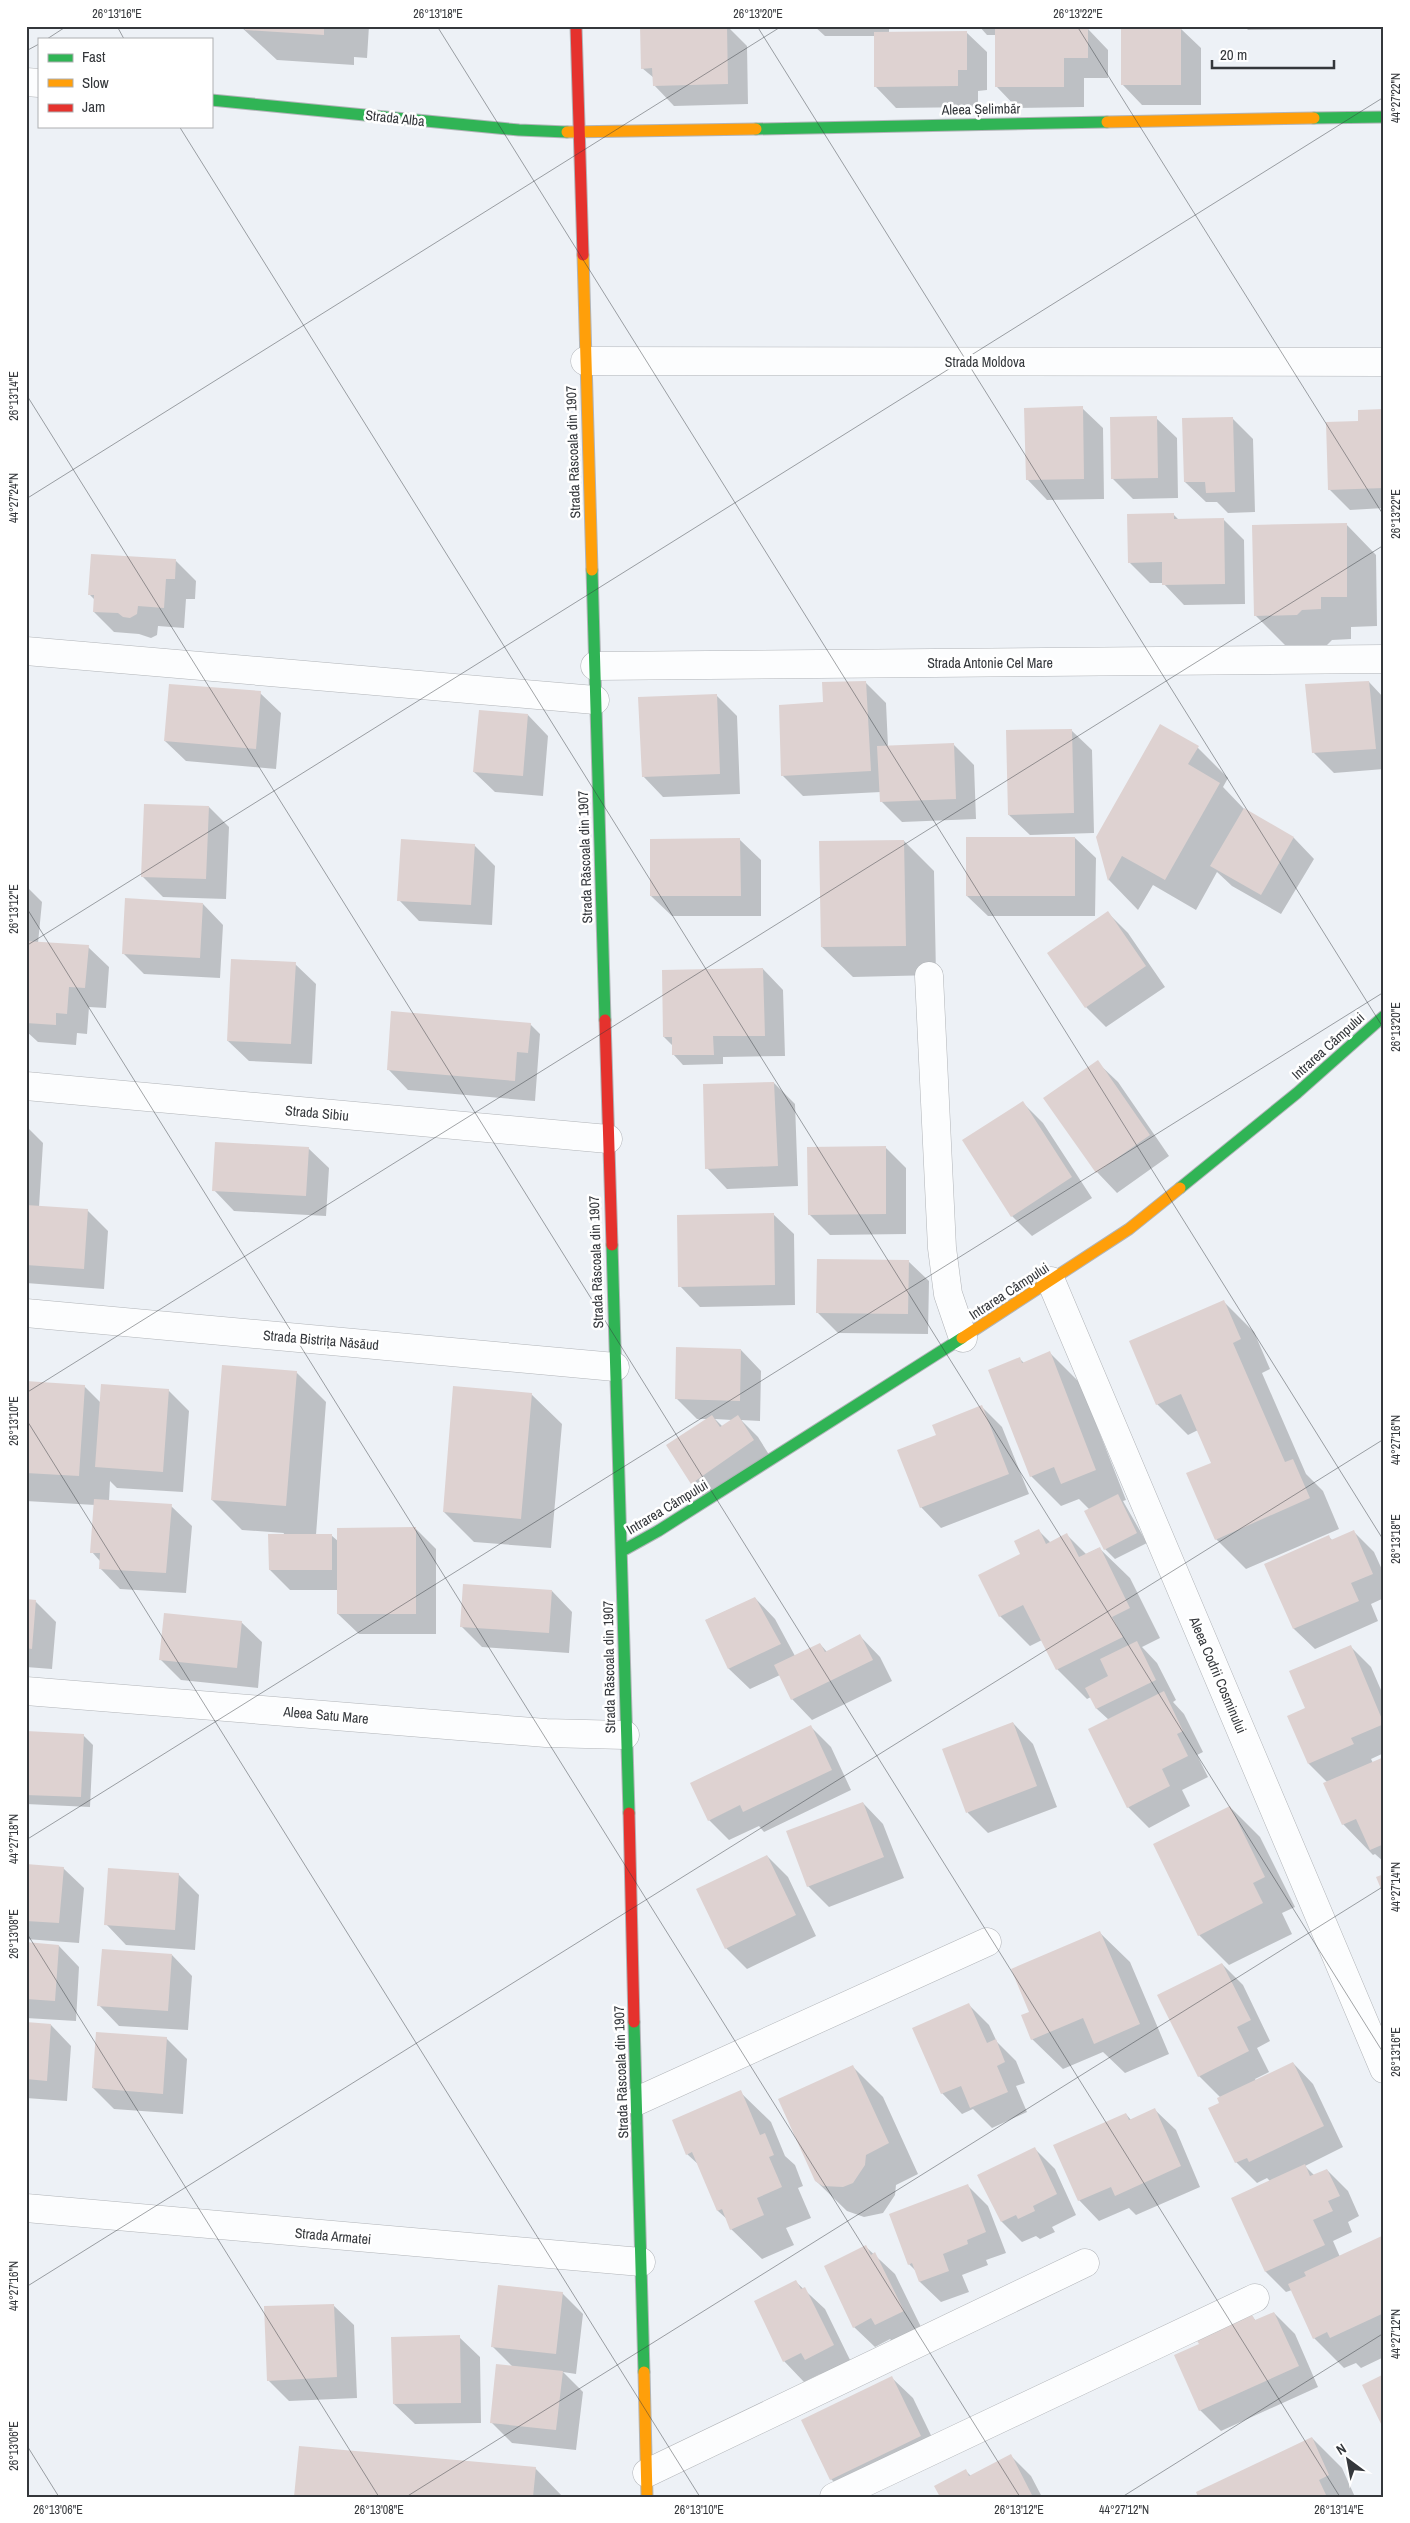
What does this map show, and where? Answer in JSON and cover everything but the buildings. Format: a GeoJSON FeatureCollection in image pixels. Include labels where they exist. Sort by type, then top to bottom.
{"type":"FeatureCollection","features":[{"type":"Feature","properties":{"kind":"street","name":"Strada Răscoala din 1907"},"geometry":{"type":"LineString","coordinates":[[576,26],[608,1139],[622,1551],[625,1735],[647,2485]]}},
{"type":"Feature","properties":{"kind":"street","name":"Strada Alba"},"geometry":{"type":"LineString","coordinates":[[212,100],[519,130],[579,132]]}},
{"type":"Feature","properties":{"kind":"street","name":"Aleea Șelimbăr"},"geometry":{"type":"LineString","coordinates":[[579,132],[1384,117]]}},
{"type":"Feature","properties":{"kind":"street","name":"Strada Moldova"},"geometry":{"type":"LineString","coordinates":[[585,361],[1384,362]]}},
{"type":"Feature","properties":{"kind":"street"},"geometry":{"type":"LineString","coordinates":[[26,651],[596,700]]}},
{"type":"Feature","properties":{"kind":"street","name":"Strada Antonie Cel Mare"},"geometry":{"type":"LineString","coordinates":[[595,666],[1384,659]]}},
{"type":"Feature","properties":{"kind":"street"},"geometry":{"type":"LineString","coordinates":[[928,976],[942,1248],[948,1294],[963,1338]]}},
{"type":"Feature","properties":{"kind":"street","name":"Intrarea Câmpului"},"geometry":{"type":"LineString","coordinates":[[622,1551],[658,1532],[963,1338],[1129,1229],[1224,1154],[1384,1016]]}},
{"type":"Feature","properties":{"kind":"street","name":"Strada Sibiu"},"geometry":{"type":"LineString","coordinates":[[26,1086],[608,1139]]}},
{"type":"Feature","properties":{"kind":"street","name":"Aleea Codrii Cosminului"},"geometry":{"type":"LineString","coordinates":[[1051,1281],[1384,2068]]}},
{"type":"Feature","properties":{"kind":"street","name":"Strada Bistrița Năsăud"},"geometry":{"type":"LineString","coordinates":[[26,1313],[615,1367]]}},
{"type":"Feature","properties":{"kind":"street","name":"Aleea Satu Mare"},"geometry":{"type":"LineString","coordinates":[[26,1692],[546,1732],[625,1735]]}},
{"type":"Feature","properties":{"kind":"street"},"geometry":{"type":"LineString","coordinates":[[637,2101],[987,1942]]}},
{"type":"Feature","properties":{"kind":"street","name":"Strada Armatei"},"geometry":{"type":"LineString","coordinates":[[26,2208],[641,2262]]}},
{"type":"Feature","properties":{"kind":"street"},"geometry":{"type":"LineString","coordinates":[[647,2485],[1085,2263]]}},
{"type":"Feature","properties":{"kind":"street"},"geometry":{"type":"LineString","coordinates":[[834,2497],[1255,2298]]}},
{"type":"Feature","properties":{"kind":"traffic: fast"},"geometry":{"type":"LineString","coordinates":[[212,100],[519,130],[567,132]]}},
{"type":"Feature","properties":{"kind":"traffic: fast"},"geometry":{"type":"LineString","coordinates":[[1314,118],[1384,117]]}},
{"type":"Feature","properties":{"kind":"traffic: fast"},"geometry":{"type":"LineString","coordinates":[[756,129],[1107,122]]}},
{"type":"Feature","properties":{"kind":"traffic: fast"},"geometry":{"type":"LineString","coordinates":[[592,570],[605,1020]]}},
{"type":"Feature","properties":{"kind":"traffic: fast"},"geometry":{"type":"LineString","coordinates":[[1180,1188],[1297,1093],[1384,1016]]}},
{"type":"Feature","properties":{"kind":"traffic: fast"},"geometry":{"type":"LineString","coordinates":[[612,1245],[629,1813]]}},
{"type":"Feature","properties":{"kind":"traffic: fast"},"geometry":{"type":"LineString","coordinates":[[622,1551],[658,1531],[962,1338]]}},
{"type":"Feature","properties":{"kind":"traffic: fast"},"geometry":{"type":"LineString","coordinates":[[634,2022],[644,2372]]}},
{"type":"Feature","properties":{"kind":"traffic: slow"},"geometry":{"type":"LineString","coordinates":[[1107,122],[1314,118]]}},
{"type":"Feature","properties":{"kind":"traffic: slow"},"geometry":{"type":"LineString","coordinates":[[567,132],[756,129]]}},
{"type":"Feature","properties":{"kind":"traffic: slow"},"geometry":{"type":"LineString","coordinates":[[583,255],[592,570]]}},
{"type":"Feature","properties":{"kind":"traffic: slow"},"geometry":{"type":"LineString","coordinates":[[962,1338],[1129,1229],[1180,1188]]}},
{"type":"Feature","properties":{"kind":"traffic: slow"},"geometry":{"type":"LineString","coordinates":[[644,2372],[647,2497]]}},
{"type":"Feature","properties":{"kind":"traffic: jam"},"geometry":{"type":"LineString","coordinates":[[576,26],[583,255]]}},
{"type":"Feature","properties":{"kind":"traffic: jam"},"geometry":{"type":"LineString","coordinates":[[605,1020],[612,1245]]}},
{"type":"Feature","properties":{"kind":"traffic: jam"},"geometry":{"type":"LineString","coordinates":[[629,1813],[634,2022]]}}]}
